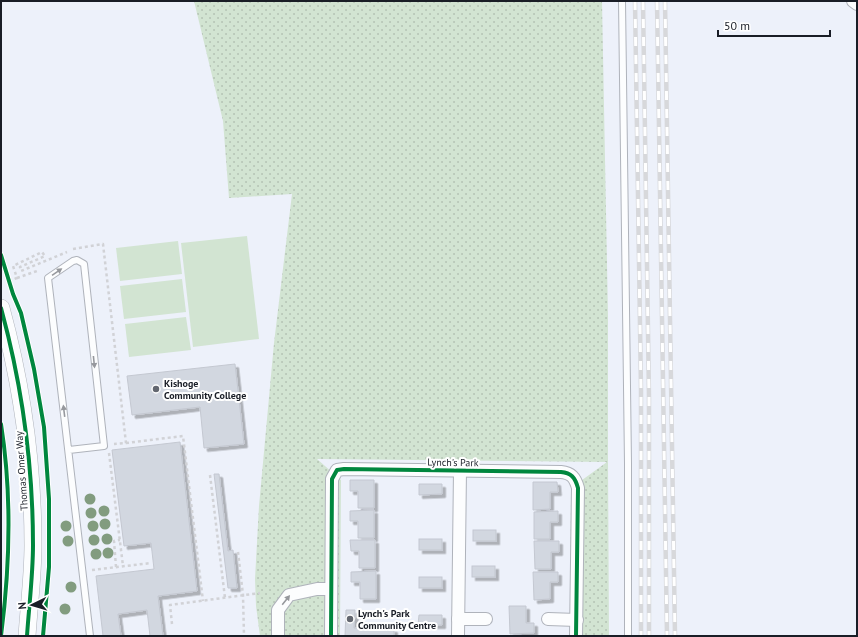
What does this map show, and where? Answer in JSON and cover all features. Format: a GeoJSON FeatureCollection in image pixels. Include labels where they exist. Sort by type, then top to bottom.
{"type":"FeatureCollection","features":[{"type":"Feature","properties":{"kind":"street"},"geometry":{"type":"LineString","coordinates":[[853,1],[857,4]]}},
{"type":"Feature","properties":{"kind":"street","name":"Thomas Omer Way"},"geometry":{"type":"LineString","coordinates":[[1,308],[20,386],[27,438],[33,546],[27,636]]}},
{"type":"Feature","properties":{"kind":"street","name":"Thomas Omer Way"},"geometry":{"type":"LineString","coordinates":[[1,349],[17,439],[22,492],[22,546],[16,636]]}},
{"type":"Feature","properties":{"kind":"street","name":"Lynch's Park"},"geometry":{"type":"LineString","coordinates":[[331,636],[332,478],[337,470],[344,468],[569,473],[575,479],[578,488],[576,636]]}},
{"type":"Feature","properties":{"kind":"street","name":"Lynch's Park"},"geometry":{"type":"LineString","coordinates":[[458,636],[460,470]]}},
{"type":"Feature","properties":{"kind":"street"},"geometry":{"type":"LineString","coordinates":[[278,636],[278,610],[289,595],[317,589],[331,589]]}},
{"type":"Feature","properties":{"kind":"street"},"geometry":{"type":"LineString","coordinates":[[458,619],[486,619]]}},
{"type":"Feature","properties":{"kind":"street"},"geometry":{"type":"LineString","coordinates":[[548,620],[576,620]]}},
{"type":"Feature","properties":{"kind":"lane"},"geometry":{"type":"LineString","coordinates":[[622,1],[628,471],[628,636]]}},
{"type":"Feature","properties":{"kind":"lane"},"geometry":{"type":"LineString","coordinates":[[68,450],[104,446],[84,264],[77,260],[73,261],[48,278],[68,450],[90,636]]}},
{"type":"Feature","properties":{"kind":"path"},"geometry":{"type":"LineString","coordinates":[[17,278],[37,271]]}},
{"type":"Feature","properties":{"kind":"path"},"geometry":{"type":"LineString","coordinates":[[7,274],[11,287]]}},
{"type":"Feature","properties":{"kind":"path"},"geometry":{"type":"LineString","coordinates":[[126,443],[183,436],[203,601]]}},
{"type":"Feature","properties":{"kind":"path"},"geometry":{"type":"LineString","coordinates":[[109,452],[123,566]]}},
{"type":"Feature","properties":{"kind":"path"},"geometry":{"type":"LineString","coordinates":[[210,475],[225,598]]}},
{"type":"Feature","properties":{"kind":"path"},"geometry":{"type":"LineString","coordinates":[[116,567],[114,541],[120,540]]}},
{"type":"Feature","properties":{"kind":"path"},"geometry":{"type":"LineString","coordinates":[[238,552],[243,595],[244,636]]}},
{"type":"Feature","properties":{"kind":"path"},"geometry":{"type":"LineString","coordinates":[[93,577],[92,570],[151,563]]}},
{"type":"Feature","properties":{"kind":"path"},"geometry":{"type":"LineString","coordinates":[[172,624],[170,605],[260,593]]}},
{"type":"Feature","properties":{"kind":"green space"},"geometry":{"type":"Polygon","coordinates":[[[194,1],[602,1],[608,316],[609,636],[570,636],[571,488],[607,462],[317,459],[341,480],[340,636],[260,636],[256,606],[255,579],[259,506],[274,343],[292,194],[229,198],[223,121],[194,1]]]}},
{"type":"Feature","properties":{"kind":"green space"},"geometry":{"type":"Polygon","coordinates":[[[247,236],[259,339],[193,347],[181,243],[247,236]]]}},
{"type":"Feature","properties":{"kind":"green space"},"geometry":{"type":"Polygon","coordinates":[[[178,241],[182,274],[120,281],[116,248],[178,241]]]}},
{"type":"Feature","properties":{"kind":"green space"},"geometry":{"type":"Polygon","coordinates":[[[182,279],[186,312],[124,319],[120,286],[182,279]]]}},
{"type":"Feature","properties":{"kind":"green space"},"geometry":{"type":"Polygon","coordinates":[[[186,317],[191,350],[129,357],[125,324],[186,317]]]}},
{"type":"Feature","properties":{"kind":"building"},"geometry":{"type":"Polygon","coordinates":[[[235,364],[244,444],[204,448],[200,407],[132,415],[127,376],[235,364]]]}},
{"type":"Feature","properties":{"kind":"building"},"geometry":{"type":"Polygon","coordinates":[[[180,442],[197,591],[158,596],[163,636],[150,636],[147,610],[118,614],[121,636],[103,636],[96,576],[154,569],[151,543],[124,546],[112,450],[180,442]]]}},
{"type":"Feature","properties":{"kind":"building"},"geometry":{"type":"Polygon","coordinates":[[[214,474],[219,474],[228,551],[233,550],[237,588],[228,588],[214,474]]]}},
{"type":"Feature","properties":{"kind":"building"},"geometry":{"type":"Polygon","coordinates":[[[350,480],[374,480],[374,508],[358,508],[358,491],[350,491],[350,480]]]}},
{"type":"Feature","properties":{"kind":"building"},"geometry":{"type":"Polygon","coordinates":[[[533,482],[557,482],[558,492],[550,492],[550,509],[533,510],[533,482]]]}},
{"type":"Feature","properties":{"kind":"building"},"geometry":{"type":"Polygon","coordinates":[[[419,484],[442,484],[442,494],[419,495],[419,484]]]}},
{"type":"Feature","properties":{"kind":"building"},"geometry":{"type":"Polygon","coordinates":[[[374,510],[374,538],[358,538],[358,521],[350,521],[350,511],[374,510]]]}},
{"type":"Feature","properties":{"kind":"building"},"geometry":{"type":"Polygon","coordinates":[[[558,511],[558,522],[550,522],[550,539],[534,539],[534,512],[558,511]]]}},
{"type":"Feature","properties":{"kind":"building"},"geometry":{"type":"Polygon","coordinates":[[[473,530],[496,530],[496,541],[473,541],[473,530]]]}},
{"type":"Feature","properties":{"kind":"building"},"geometry":{"type":"Polygon","coordinates":[[[419,539],[442,539],[442,550],[419,550],[419,539]]]}},
{"type":"Feature","properties":{"kind":"building"},"geometry":{"type":"Polygon","coordinates":[[[350,540],[375,540],[375,568],[359,568],[359,551],[351,551],[350,540]]]}},
{"type":"Feature","properties":{"kind":"building"},"geometry":{"type":"Polygon","coordinates":[[[534,541],[559,541],[559,552],[551,552],[551,569],[535,569],[534,541]]]}},
{"type":"Feature","properties":{"kind":"building"},"geometry":{"type":"Polygon","coordinates":[[[472,566],[495,566],[495,577],[472,577],[472,566]]]}},
{"type":"Feature","properties":{"kind":"building"},"geometry":{"type":"Polygon","coordinates":[[[376,571],[376,599],[360,599],[360,582],[351,582],[351,572],[376,571]]]}},
{"type":"Feature","properties":{"kind":"building"},"geometry":{"type":"Polygon","coordinates":[[[533,572],[558,572],[558,582],[550,582],[550,599],[534,600],[533,572]]]}},
{"type":"Feature","properties":{"kind":"building"},"geometry":{"type":"Polygon","coordinates":[[[419,577],[442,577],[442,588],[419,588],[419,577]]]}},
{"type":"Feature","properties":{"kind":"building"},"geometry":{"type":"Polygon","coordinates":[[[509,606],[526,606],[526,623],[534,623],[534,633],[510,634],[509,606]]]}},
{"type":"Feature","properties":{"kind":"building","name":"Lynch's Park Community Centre"},"geometry":{"type":"Polygon","coordinates":[[[346,610],[355,610],[354,628],[394,629],[394,636],[345,636],[346,610]]]}},
{"type":"Feature","properties":{"kind":"building"},"geometry":{"type":"Polygon","coordinates":[[[419,615],[442,615],[442,625],[418,625],[419,615]]]}},
{"type":"Feature","properties":{"kind":"railway"},"geometry":{"type":"LineString","coordinates":[[635,1],[641,390],[641,636]]}},
{"type":"Feature","properties":{"kind":"railway"},"geometry":{"type":"LineString","coordinates":[[643,1],[649,397],[649,636]]}},
{"type":"Feature","properties":{"kind":"railway"},"geometry":{"type":"LineString","coordinates":[[657,1],[667,636]]}},
{"type":"Feature","properties":{"kind":"railway"},"geometry":{"type":"LineString","coordinates":[[665,1],[675,636]]}},
{"type":"Feature","properties":{"kind":"cycle path"},"geometry":{"type":"LineString","coordinates":[[1,255],[13,294],[21,313],[34,369],[44,427],[49,499],[49,567],[43,636]]}},
{"type":"Feature","properties":{"kind":"cycle path"},"geometry":{"type":"LineString","coordinates":[[1,308],[15,366],[20,395],[25,425],[31,485],[33,556],[27,636]]}},
{"type":"Feature","properties":{"kind":"cycle path"},"geometry":{"type":"LineString","coordinates":[[1,424],[5,450],[8,503],[8,557],[1,636]]}},
{"type":"Feature","properties":{"kind":"cycle path"},"geometry":{"type":"LineString","coordinates":[[331,636],[332,479],[337,470],[344,469],[561,472],[570,475],[574,478],[578,488],[576,636]]}},
{"type":"Feature","properties":{"kind":"place","name":"Kishoge Community College"},"geometry":{"type":"Point","coordinates":[156,389]}},
{"type":"Feature","properties":{"kind":"place","name":"Lynch's Park Community Centre"},"geometry":{"type":"Point","coordinates":[350,619]}}]}
